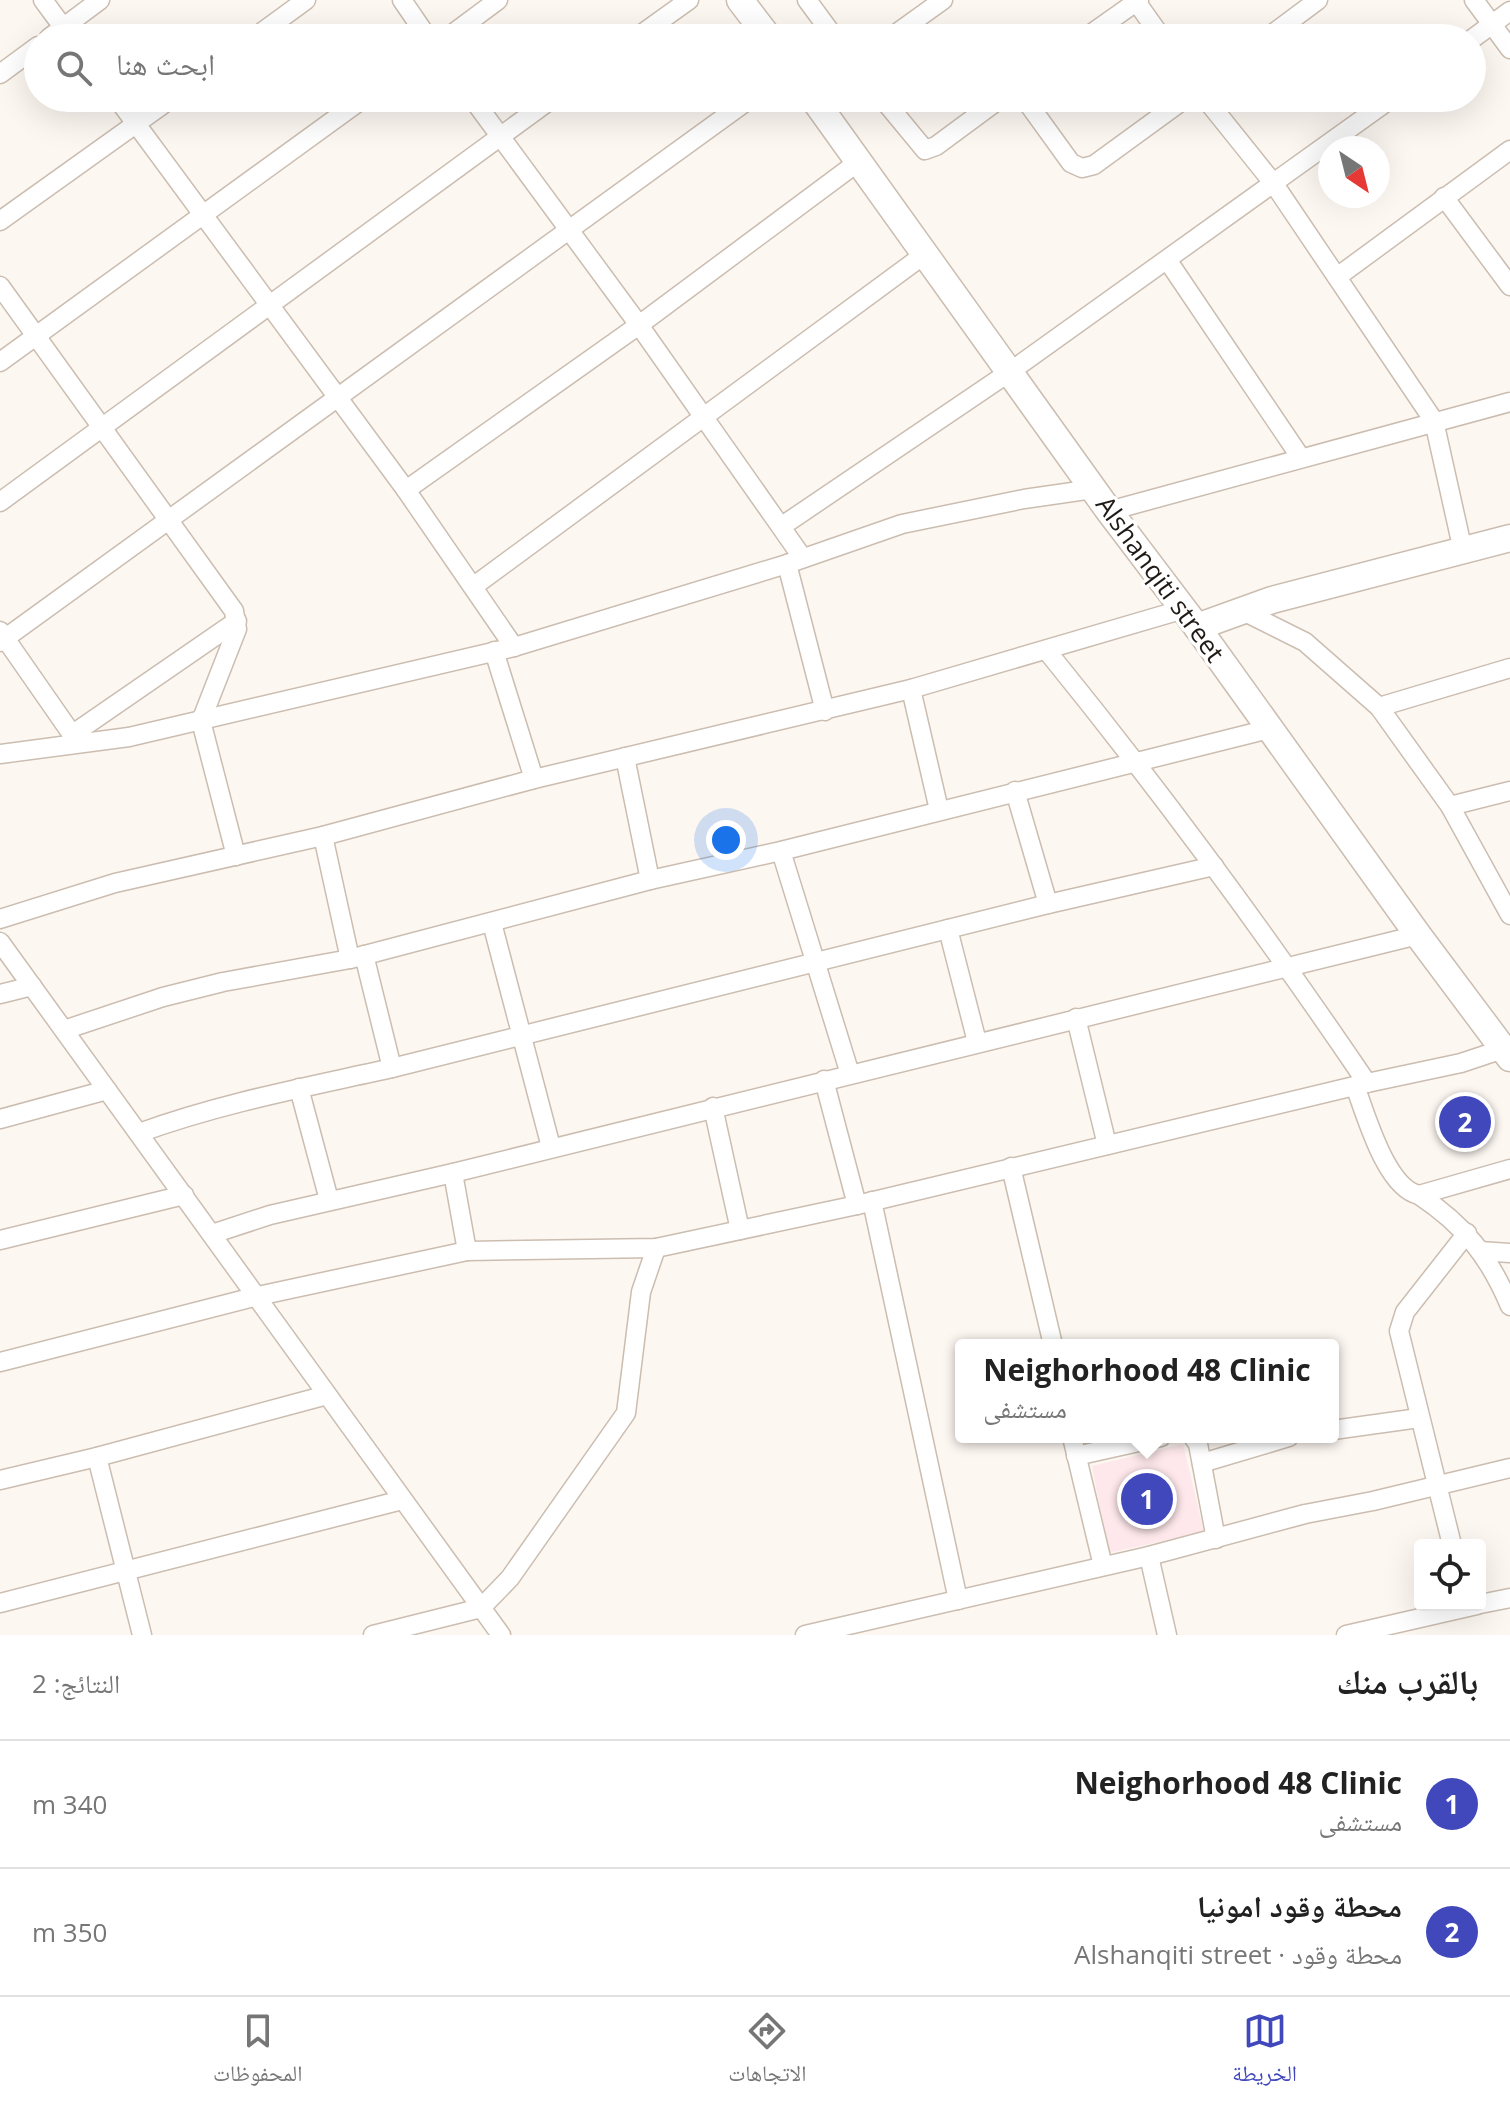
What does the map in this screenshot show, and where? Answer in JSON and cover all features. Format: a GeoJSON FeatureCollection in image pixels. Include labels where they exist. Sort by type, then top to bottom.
{"type":"FeatureCollection","features":[{"type":"Feature","properties":{"kind":"street"},"geometry":{"type":"LineString","coordinates":[[43,0],[55,24]]}},
{"type":"Feature","properties":{"kind":"street"},"geometry":{"type":"LineString","coordinates":[[73,24],[100,0]]}},
{"type":"Feature","properties":{"kind":"street"},"geometry":{"type":"LineString","coordinates":[[273,24],[306,0]]}},
{"type":"Feature","properties":{"kind":"street"},"geometry":{"type":"LineString","coordinates":[[402,0],[418,24]]}},
{"type":"Feature","properties":{"kind":"street"},"geometry":{"type":"LineString","coordinates":[[466,24],[498,0]]}},
{"type":"Feature","properties":{"kind":"street"},"geometry":{"type":"LineString","coordinates":[[656,24],[689,0]]}},
{"type":"Feature","properties":{"kind":"street"},"geometry":{"type":"LineString","coordinates":[[740,0],[758,24]]}},
{"type":"Feature","properties":{"kind":"street"},"geometry":{"type":"LineString","coordinates":[[807,0],[825,24]]}},
{"type":"Feature","properties":{"kind":"street"},"geometry":{"type":"LineString","coordinates":[[910,24],[943,0]]}},
{"type":"Feature","properties":{"kind":"street"},"geometry":{"type":"LineString","coordinates":[[1286,24],[1318,0]]}},
{"type":"Feature","properties":{"kind":"street"},"geometry":{"type":"LineString","coordinates":[[1474,0],[1510,49]]}},
{"type":"Feature","properties":{"kind":"street"},"geometry":{"type":"LineString","coordinates":[[1105,24],[1137,1],[1153,24]]}},
{"type":"Feature","properties":{"kind":"street"},"geometry":{"type":"LineString","coordinates":[[1486,29],[1510,11]]}},
{"type":"Feature","properties":{"kind":"street"},"geometry":{"type":"LineString","coordinates":[[0,74],[24,56]]}},
{"type":"Feature","properties":{"kind":"street"},"geometry":{"type":"LineString","coordinates":[[128,112],[406,490],[514,647]]}},
{"type":"Feature","properties":{"kind":"street"},"geometry":{"type":"LineString","coordinates":[[0,221],[153,112]]}},
{"type":"Feature","properties":{"kind":"street"},"geometry":{"type":"LineString","coordinates":[[0,362],[345,112]]}},
{"type":"Feature","properties":{"kind":"street"},"geometry":{"type":"LineString","coordinates":[[483,112],[782,526],[795,561],[825,711]]}},
{"type":"Feature","properties":{"kind":"street"},"geometry":{"type":"LineString","coordinates":[[0,502],[534,112]]}},
{"type":"Feature","properties":{"kind":"street"},"geometry":{"type":"LineString","coordinates":[[76,740],[2,637],[171,520],[732,112]]}},
{"type":"Feature","properties":{"kind":"street","name":"Alshanqiti street"},"geometry":{"type":"LineString","coordinates":[[823,112],[1093,489],[1506,1053]]}},
{"type":"Feature","properties":{"kind":"street"},"geometry":{"type":"LineString","coordinates":[[894,112],[925,150],[936,146],[982,112]]}},
{"type":"Feature","properties":{"kind":"street"},"geometry":{"type":"LineString","coordinates":[[1034,112],[1071,163],[1082,168],[1094,165],[1167,112]]}},
{"type":"Feature","properties":{"kind":"street"},"geometry":{"type":"LineString","coordinates":[[1216,112],[1274,184],[1434,421],[1463,551]]}},
{"type":"Feature","properties":{"kind":"street"},"geometry":{"type":"LineString","coordinates":[[782,526],[1168,261],[1373,112]]}},
{"type":"Feature","properties":{"kind":"street"},"geometry":{"type":"LineString","coordinates":[[1337,277],[1510,150]]}},
{"type":"Feature","properties":{"kind":"street"},"geometry":{"type":"LineString","coordinates":[[406,490],[639,325],[858,162]]}},
{"type":"Feature","properties":{"kind":"street"},"geometry":{"type":"LineString","coordinates":[[1444,197],[1510,286]]}},
{"type":"Feature","properties":{"kind":"street"},"geometry":{"type":"LineString","coordinates":[[474,586],[925,254]]}},
{"type":"Feature","properties":{"kind":"street"},"geometry":{"type":"LineString","coordinates":[[1168,261],[1301,458]]}},
{"type":"Feature","properties":{"kind":"street"},"geometry":{"type":"LineString","coordinates":[[0,286],[234,611],[237,629],[201,721],[236,856]]}},
{"type":"Feature","properties":{"kind":"street"},"geometry":{"type":"LineString","coordinates":[[1109,511],[1510,402]]}},
{"type":"Feature","properties":{"kind":"street"},"geometry":{"type":"LineString","coordinates":[[0,754],[201,721],[514,647],[795,561],[902,524],[1024,499],[1093,489]]}},
{"type":"Feature","properties":{"kind":"street"},"geometry":{"type":"LineString","coordinates":[[0,919],[115,883],[323,836],[534,779],[825,711],[1047,651],[1190,618],[1241,610],[1510,538]]}},
{"type":"Feature","properties":{"kind":"street"},"geometry":{"type":"LineString","coordinates":[[1241,610],[1305,642],[1379,707],[1450,806],[1510,915]]}},
{"type":"Feature","properties":{"kind":"street"},"geometry":{"type":"LineString","coordinates":[[76,740],[237,621]]}},
{"type":"Feature","properties":{"kind":"street"},"geometry":{"type":"LineString","coordinates":[[494,651],[534,779]]}},
{"type":"Feature","properties":{"kind":"street"},"geometry":{"type":"LineString","coordinates":[[1047,651],[1136,761],[1290,969],[1361,1084],[1388,1164],[1400,1185],[1408,1193],[1419,1195],[1449,1215],[1467,1233],[1510,1306]]}},
{"type":"Feature","properties":{"kind":"street"},"geometry":{"type":"LineString","coordinates":[[1379,707],[1510,668]]}},
{"type":"Feature","properties":{"kind":"street"},"geometry":{"type":"LineString","coordinates":[[911,689],[939,810]]}},
{"type":"Feature","properties":{"kind":"street"},"geometry":{"type":"LineString","coordinates":[[64,1030],[163,997],[223,982],[357,957],[650,880],[781,851],[1269,729]]}},
{"type":"Feature","properties":{"kind":"street"},"geometry":{"type":"LineString","coordinates":[[625,757],[650,880]]}},
{"type":"Feature","properties":{"kind":"street"},"geometry":{"type":"LineString","coordinates":[[1015,791],[1048,904]]}},
{"type":"Feature","properties":{"kind":"street"},"geometry":{"type":"LineString","coordinates":[[1450,806],[1510,791]]}},
{"type":"Feature","properties":{"kind":"street"},"geometry":{"type":"LineString","coordinates":[[323,836],[392,1068]]}},
{"type":"Feature","properties":{"kind":"street"},"geometry":{"type":"LineString","coordinates":[[781,851],[850,1074]]}},
{"type":"Feature","properties":{"kind":"street"},"geometry":{"type":"LineString","coordinates":[[139,1133],[176,1120],[299,1088],[392,1068],[1048,904],[1214,866]]}},
{"type":"Feature","properties":{"kind":"street"},"geometry":{"type":"LineString","coordinates":[[492,923],[551,1147]]}},
{"type":"Feature","properties":{"kind":"street"},"geometry":{"type":"LineString","coordinates":[[948,929],[977,1042]]}},
{"type":"Feature","properties":{"kind":"street"},"geometry":{"type":"LineString","coordinates":[[212,1234],[329,1200],[453,1173],[1418,935]]}},
{"type":"Feature","properties":{"kind":"street"},"geometry":{"type":"LineString","coordinates":[[0,942],[501,1635]]}},
{"type":"Feature","properties":{"kind":"street"},"geometry":{"type":"LineString","coordinates":[[0,994],[32,986]]}},
{"type":"Feature","properties":{"kind":"street"},"geometry":{"type":"LineString","coordinates":[[1076,1018],[1107,1145]]}},
{"type":"Feature","properties":{"kind":"street"},"geometry":{"type":"LineString","coordinates":[[0,1362],[258,1296],[467,1251],[656,1248],[865,1203],[1361,1084],[1506,1053]]}},
{"type":"Feature","properties":{"kind":"street"},"geometry":{"type":"LineString","coordinates":[[824,1080],[865,1203],[958,1600]]}},
{"type":"Feature","properties":{"kind":"street"},"geometry":{"type":"LineString","coordinates":[[299,1088],[329,1200]]}},
{"type":"Feature","properties":{"kind":"street"},"geometry":{"type":"LineString","coordinates":[[0,1119],[107,1090]]}},
{"type":"Feature","properties":{"kind":"street"},"geometry":{"type":"LineString","coordinates":[[713,1107],[740,1230]]}},
{"type":"Feature","properties":{"kind":"street"},"geometry":{"type":"LineString","coordinates":[[1011,1167],[1052,1339]]}},
{"type":"Feature","properties":{"kind":"street"},"geometry":{"type":"LineString","coordinates":[[1419,1195],[1510,1169]]}},
{"type":"Feature","properties":{"kind":"street"},"geometry":{"type":"LineString","coordinates":[[453,1173],[467,1251]]}},
{"type":"Feature","properties":{"kind":"street"},"geometry":{"type":"LineString","coordinates":[[0,1240],[184,1195]]}},
{"type":"Feature","properties":{"kind":"street"},"geometry":{"type":"LineString","coordinates":[[1450,1539],[1399,1331],[1405,1312],[1467,1233]]}},
{"type":"Feature","properties":{"kind":"street"},"geometry":{"type":"LineString","coordinates":[[373,1635],[481,1608],[510,1578],[626,1413],[641,1292],[656,1248]]}},
{"type":"Feature","properties":{"kind":"street"},"geometry":{"type":"LineString","coordinates":[[1480,1251],[1510,1253]]}},
{"type":"Feature","properties":{"kind":"street"},"geometry":{"type":"LineString","coordinates":[[0,1480],[327,1395]]}},
{"type":"Feature","properties":{"kind":"street"},"geometry":{"type":"LineString","coordinates":[[1339,1429],[1419,1418]]}},
{"type":"Feature","properties":{"kind":"street"},"geometry":{"type":"LineString","coordinates":[[1073,1443],[1103,1566]]}},
{"type":"Feature","properties":{"kind":"street"},"geometry":{"type":"LineString","coordinates":[[1076,1456],[1134,1443]]}},
{"type":"Feature","properties":{"kind":"street"},"geometry":{"type":"LineString","coordinates":[[1197,1443],[1216,1539]]}},
{"type":"Feature","properties":{"kind":"street"},"geometry":{"type":"LineString","coordinates":[[1202,1463],[1269,1443]]}},
{"type":"Feature","properties":{"kind":"street"},"geometry":{"type":"LineString","coordinates":[[97,1457],[142,1635]]}},
{"type":"Feature","properties":{"kind":"street"},"geometry":{"type":"LineString","coordinates":[[805,1635],[888,1626],[958,1600],[1149,1556],[1305,1514],[1510,1468]]}},
{"type":"Feature","properties":{"kind":"street"},"geometry":{"type":"LineString","coordinates":[[1,1600],[126,1572],[402,1500]]}},
{"type":"Feature","properties":{"kind":"street"},"geometry":{"type":"LineString","coordinates":[[1149,1556],[1167,1635]]}},
{"type":"Feature","properties":{"kind":"street"},"geometry":{"type":"LineString","coordinates":[[1486,1603],[1510,1598]]}},
{"type":"Feature","properties":{"kind":"street"},"geometry":{"type":"LineString","coordinates":[[1346,1635],[1448,1611]]}},
{"type":"Feature","properties":{"kind":"shaded area"},"geometry":{"type":"Polygon","coordinates":[[[1183,1444],[1204,1532],[1108,1553],[1092,1466],[1183,1444]]]}},
{"type":"Feature","properties":{"kind":"place","name":"محطة وقود امونيا"},"geometry":{"type":"Point","coordinates":[1465,1122]}},
{"type":"Feature","properties":{"kind":"place","name":"Neighorhood 48 Clinic"},"geometry":{"type":"Point","coordinates":[1147,1499]}}]}
